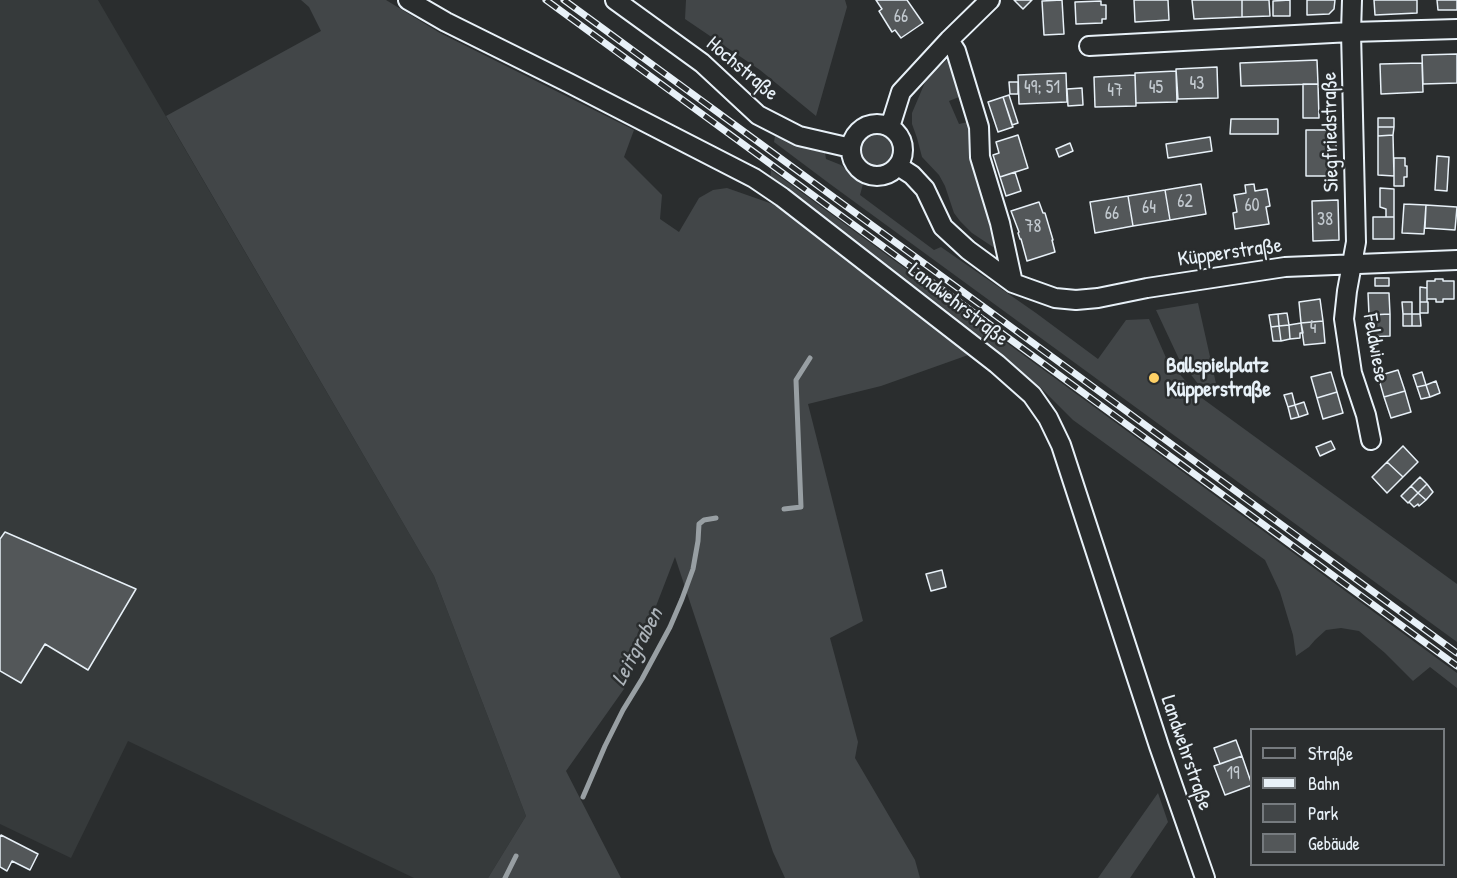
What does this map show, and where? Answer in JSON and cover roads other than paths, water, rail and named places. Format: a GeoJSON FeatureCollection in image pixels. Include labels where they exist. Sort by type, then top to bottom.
{"type":"FeatureCollection","features":[{"type":"Feature","properties":{"kind":"street","name":"Landwehrstraße"},"geometry":{"type":"LineString","coordinates":[[408,0],[446,22],[754,178],[997,364],[1032,395],[1048,418],[1061,445],[1159,746],[1205,878]]}},
{"type":"Feature","properties":{"kind":"street","name":"Hochstraße"},"geometry":{"type":"LineString","coordinates":[[615,0],[702,63],[758,115],[799,136],[851,148]]}},
{"type":"Feature","properties":{"kind":"street"},"geometry":{"type":"LineString","coordinates":[[890,127],[901,92],[990,0]]}},
{"type":"Feature","properties":{"kind":"street","name":"Siegfriedstraße"},"geometry":{"type":"LineString","coordinates":[[1352,0],[1356,242],[1352,263]]}},
{"type":"Feature","properties":{"kind":"street"},"geometry":{"type":"LineString","coordinates":[[1089,46],[1351,32],[1457,29]]}},
{"type":"Feature","properties":{"kind":"street"},"geometry":{"type":"LineString","coordinates":[[949,40],[956,51],[979,127],[980,157],[1000,223],[1013,283]]}},
{"type":"Feature","properties":{"kind":"street"},"geometry":{"type":"LineString","coordinates":[[880,124],[890,127],[898,133],[903,142],[904,152],[901,162],[885,175],[865,174],[852,158],[851,148],[854,138],[860,130],[869,125],[880,124]]}},
{"type":"Feature","properties":{"kind":"street","name":"Küpperstraße"},"geometry":{"type":"LineString","coordinates":[[898,166],[912,175],[925,189],[943,227],[968,250],[1013,283],[1055,298],[1076,300],[1098,298],[1147,288],[1285,267],[1457,260]]}},
{"type":"Feature","properties":{"kind":"street","name":"Feldwiese"},"geometry":{"type":"LineString","coordinates":[[1352,263],[1344,319],[1352,373],[1366,415],[1371,440]]}},
{"type":"Feature","properties":{"kind":"waterway","name":"Leitgraben"},"geometry":{"type":"LineString","coordinates":[[784,509],[801,507],[796,380],[810,358]]}},
{"type":"Feature","properties":{"kind":"waterway","name":"Leitgraben"},"geometry":{"type":"LineString","coordinates":[[583,797],[605,746],[670,627],[682,599],[693,569],[699,524],[704,520],[716,518]]}},
{"type":"Feature","properties":{"kind":"waterway","name":"Leitgraben"},"geometry":{"type":"LineString","coordinates":[[505,878],[516,856]]}},
{"type":"Feature","properties":{"kind":"railway"},"geometry":{"type":"LineString","coordinates":[[546,0],[1457,666]]}},
{"type":"Feature","properties":{"kind":"railway"},"geometry":{"type":"LineString","coordinates":[[564,0],[1457,653]]}},
{"type":"Feature","properties":{"kind":"place","name":"Ballspielplatz Küpperstraße"},"geometry":{"type":"Point","coordinates":[1154,378]}}]}
